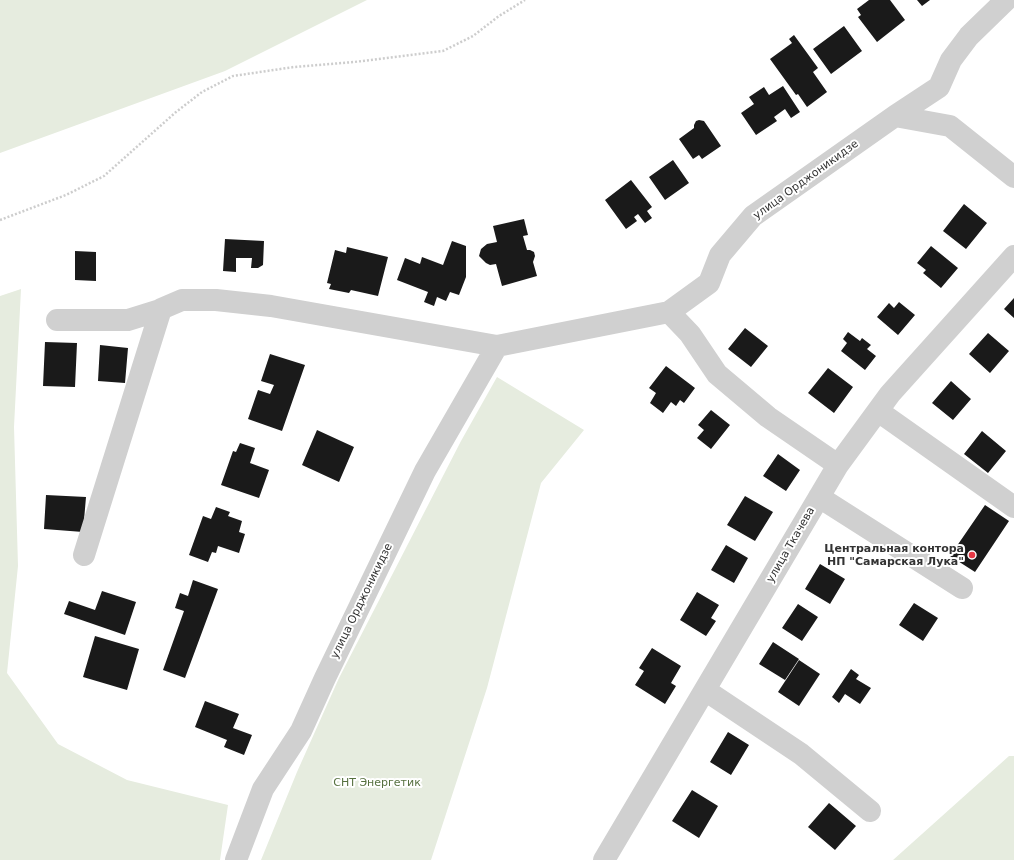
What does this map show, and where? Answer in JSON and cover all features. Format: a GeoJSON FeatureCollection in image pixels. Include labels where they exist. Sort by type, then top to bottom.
{"type":"FeatureCollection","features":[{"type":"Feature","properties":{"kind":"street","name":"улица Орджоникидзе"},"geometry":{"type":"LineString","coordinates":[[56,320],[128,320],[160,310],[182,300],[216,300],[278,308],[497,346],[669,312],[709,283],[720,255],[753,216],[895,116],[939,87],[951,60],[969,36],[1006,0]]}},
{"type":"Feature","properties":{"kind":"street"},"geometry":{"type":"LineString","coordinates":[[895,116],[950,126],[1014,177]]}},
{"type":"Feature","properties":{"kind":"street","name":"улица Ткачева"},"geometry":{"type":"LineString","coordinates":[[604,860],[838,465],[890,394],[1014,256]]}},
{"type":"Feature","properties":{"kind":"street"},"geometry":{"type":"LineString","coordinates":[[84,555],[160,310]]}},
{"type":"Feature","properties":{"kind":"street"},"geometry":{"type":"LineString","coordinates":[[669,312],[690,334],[718,374],[768,417],[838,465]]}},
{"type":"Feature","properties":{"kind":"street","name":"улица Орджоникидзе"},"geometry":{"type":"LineString","coordinates":[[236,860],[263,789],[301,731],[425,471],[497,346]]}},
{"type":"Feature","properties":{"kind":"street"},"geometry":{"type":"LineString","coordinates":[[878,411],[1014,507]]}},
{"type":"Feature","properties":{"kind":"street"},"geometry":{"type":"LineString","coordinates":[[819,497],[962,588]]}},
{"type":"Feature","properties":{"kind":"street"},"geometry":{"type":"LineString","coordinates":[[705,690],[801,754],[870,811]]}},
{"type":"Feature","properties":{"kind":"path"},"geometry":{"type":"LineString","coordinates":[[0,220],[66,195],[104,176],[176,112],[202,92],[234,76],[294,67],[354,62],[443,51],[473,36],[499,16],[525,0]]}},
{"type":"Feature","properties":{"kind":"green space"},"geometry":{"type":"Polygon","coordinates":[[[0,0],[367,0],[225,71],[0,153],[0,0]]]}},
{"type":"Feature","properties":{"kind":"green space"},"geometry":{"type":"Polygon","coordinates":[[[21,289],[14,427],[18,566],[7,673],[58,744],[127,780],[228,805],[220,860],[0,860],[0,296],[21,289]]]}},
{"type":"Feature","properties":{"kind":"green space","name":"СНТ Энергетик"},"geometry":{"type":"Polygon","coordinates":[[[497,377],[584,430],[541,483],[487,688],[431,860],[261,860],[297,772],[339,678],[461,441],[497,377]]]}},
{"type":"Feature","properties":{"kind":"green space"},"geometry":{"type":"Polygon","coordinates":[[[1009,756],[1014,756],[1014,860],[893,860],[1009,756]]]}},
{"type":"Feature","properties":{"kind":"building"},"geometry":{"type":"Polygon","coordinates":[[[869,0],[890,0],[905,20],[877,42],[858,17],[861,15],[857,9],[869,0]]]}},
{"type":"Feature","properties":{"kind":"building"},"geometry":{"type":"Polygon","coordinates":[[[917,0],[930,0],[922,6],[917,0]]]}},
{"type":"Feature","properties":{"kind":"building"},"geometry":{"type":"Polygon","coordinates":[[[844,26],[862,51],[831,74],[813,49],[844,26]]]}},
{"type":"Feature","properties":{"kind":"building"},"geometry":{"type":"Polygon","coordinates":[[[794,35],[818,68],[813,72],[827,92],[807,107],[798,94],[796,95],[770,59],[792,43],[789,39],[794,35]]]}},
{"type":"Feature","properties":{"kind":"building"},"geometry":{"type":"Polygon","coordinates":[[[783,86],[800,112],[791,118],[785,109],[774,117],[777,121],[756,135],[741,113],[754,104],[749,97],[764,87],[769,95],[783,86]]]}},
{"type":"Feature","properties":{"kind":"building"},"geometry":{"type":"Polygon","coordinates":[[[696,121],[704,121],[721,146],[702,159],[699,155],[693,159],[679,139],[694,128],[696,121]]]}},
{"type":"Feature","properties":{"kind":"building"},"geometry":{"type":"Polygon","coordinates":[[[673,160],[689,183],[665,200],[649,177],[673,160]]]}},
{"type":"Feature","properties":{"kind":"building"},"geometry":{"type":"Polygon","coordinates":[[[631,180],[652,207],[647,211],[652,218],[645,223],[638,214],[634,217],[637,221],[626,229],[605,200],[631,180]]]}},
{"type":"Feature","properties":{"kind":"building"},"geometry":{"type":"Polygon","coordinates":[[[964,204],[987,223],[966,249],[943,231],[964,204]]]}},
{"type":"Feature","properties":{"kind":"building"},"geometry":{"type":"Polygon","coordinates":[[[524,219],[528,235],[523,236],[527,250],[534,252],[535,256],[533,262],[537,276],[502,286],[496,264],[490,265],[479,256],[481,249],[487,244],[497,242],[493,226],[524,219]]]}},
{"type":"Feature","properties":{"kind":"building"},"geometry":{"type":"Polygon","coordinates":[[[225,239],[264,241],[263,265],[258,268],[251,268],[252,258],[236,258],[236,272],[223,271],[225,239]]]}},
{"type":"Feature","properties":{"kind":"building"},"geometry":{"type":"Polygon","coordinates":[[[452,241],[466,246],[466,277],[459,295],[450,292],[446,301],[437,297],[434,306],[424,302],[428,292],[397,280],[405,258],[420,264],[422,257],[443,265],[452,241]]]}},
{"type":"Feature","properties":{"kind":"building"},"geometry":{"type":"Polygon","coordinates":[[[931,246],[958,268],[941,288],[923,273],[926,270],[917,263],[931,246]]]}},
{"type":"Feature","properties":{"kind":"building"},"geometry":{"type":"Polygon","coordinates":[[[347,247],[388,257],[378,296],[351,290],[349,293],[329,289],[331,284],[327,283],[335,250],[346,253],[347,247]]]}},
{"type":"Feature","properties":{"kind":"building"},"geometry":{"type":"Polygon","coordinates":[[[75,251],[96,252],[96,281],[75,280],[75,251]]]}},
{"type":"Feature","properties":{"kind":"building"},"geometry":{"type":"Polygon","coordinates":[[[1014,298],[1014,318],[1004,309],[1014,298]]]}},
{"type":"Feature","properties":{"kind":"building"},"geometry":{"type":"Polygon","coordinates":[[[899,302],[915,315],[898,335],[877,317],[889,303],[894,308],[899,302]]]}},
{"type":"Feature","properties":{"kind":"building"},"geometry":{"type":"Polygon","coordinates":[[[745,328],[768,346],[751,367],[728,349],[745,328]]]}},
{"type":"Feature","properties":{"kind":"building"},"geometry":{"type":"Polygon","coordinates":[[[848,332],[860,341],[862,338],[871,345],[867,349],[876,356],[865,370],[841,351],[847,343],[843,339],[848,332]]]}},
{"type":"Feature","properties":{"kind":"building"},"geometry":{"type":"Polygon","coordinates":[[[988,333],[1009,351],[990,373],[969,354],[988,333]]]}},
{"type":"Feature","properties":{"kind":"building"},"geometry":{"type":"Polygon","coordinates":[[[45,342],[77,343],[75,387],[43,386],[45,342]]]}},
{"type":"Feature","properties":{"kind":"building"},"geometry":{"type":"Polygon","coordinates":[[[100,345],[128,348],[125,383],[98,381],[100,345]]]}},
{"type":"Feature","properties":{"kind":"building"},"geometry":{"type":"Polygon","coordinates":[[[270,354],[305,365],[282,431],[248,419],[258,390],[270,394],[274,385],[261,381],[270,354]]]}},
{"type":"Feature","properties":{"kind":"building"},"geometry":{"type":"Polygon","coordinates":[[[666,366],[695,388],[684,403],[680,400],[676,406],[671,402],[663,413],[650,403],[656,393],[649,388],[666,366]]]}},
{"type":"Feature","properties":{"kind":"building"},"geometry":{"type":"Polygon","coordinates":[[[828,368],[853,387],[834,413],[808,393],[828,368]]]}},
{"type":"Feature","properties":{"kind":"building"},"geometry":{"type":"Polygon","coordinates":[[[951,381],[971,399],[953,420],[932,403],[951,381]]]}},
{"type":"Feature","properties":{"kind":"building"},"geometry":{"type":"Polygon","coordinates":[[[711,410],[730,425],[711,449],[697,438],[704,430],[698,425],[711,410]]]}},
{"type":"Feature","properties":{"kind":"building"},"geometry":{"type":"Polygon","coordinates":[[[317,430],[354,447],[339,482],[302,465],[317,430]]]}},
{"type":"Feature","properties":{"kind":"building"},"geometry":{"type":"Polygon","coordinates":[[[982,431],[1006,451],[988,473],[964,454],[982,431]]]}},
{"type":"Feature","properties":{"kind":"building"},"geometry":{"type":"Polygon","coordinates":[[[240,443],[255,448],[250,463],[269,470],[259,498],[221,485],[233,451],[236,452],[240,443]]]}},
{"type":"Feature","properties":{"kind":"building"},"geometry":{"type":"Polygon","coordinates":[[[778,454],[800,470],[786,491],[763,476],[778,454]]]}},
{"type":"Feature","properties":{"kind":"building"},"geometry":{"type":"Polygon","coordinates":[[[46,495],[86,497],[83,532],[44,529],[46,495]]]}},
{"type":"Feature","properties":{"kind":"building"},"geometry":{"type":"Polygon","coordinates":[[[745,496],[773,512],[755,541],[727,525],[745,496]]]}},
{"type":"Feature","properties":{"kind":"building"},"geometry":{"type":"Polygon","coordinates":[[[985,505],[1009,521],[975,572],[950,556],[985,505]]]}},
{"type":"Feature","properties":{"kind":"building"},"geometry":{"type":"Polygon","coordinates":[[[216,507],[230,512],[228,516],[242,521],[239,532],[245,534],[239,553],[218,546],[216,553],[212,552],[208,562],[189,555],[203,516],[211,519],[216,507]]]}},
{"type":"Feature","properties":{"kind":"building"},"geometry":{"type":"Polygon","coordinates":[[[726,545],[748,558],[734,583],[711,570],[726,545]]]}},
{"type":"Feature","properties":{"kind":"building"},"geometry":{"type":"Polygon","coordinates":[[[820,564],[845,579],[830,604],[805,589],[820,564]]]}},
{"type":"Feature","properties":{"kind":"building"},"geometry":{"type":"Polygon","coordinates":[[[193,580],[218,589],[185,678],[163,670],[184,611],[175,608],[180,593],[188,596],[193,580]]]}},
{"type":"Feature","properties":{"kind":"building"},"geometry":{"type":"Polygon","coordinates":[[[102,591],[136,602],[125,635],[64,614],[69,601],[95,610],[102,591]]]}},
{"type":"Feature","properties":{"kind":"building"},"geometry":{"type":"Polygon","coordinates":[[[697,592],[719,605],[711,618],[716,621],[706,636],[680,620],[697,592]]]}},
{"type":"Feature","properties":{"kind":"building"},"geometry":{"type":"Polygon","coordinates":[[[914,603],[938,618],[923,641],[899,625],[914,603]]]}},
{"type":"Feature","properties":{"kind":"building"},"geometry":{"type":"Polygon","coordinates":[[[798,604],[818,617],[802,641],[782,628],[798,604]]]}},
{"type":"Feature","properties":{"kind":"building"},"geometry":{"type":"Polygon","coordinates":[[[95,636],[139,649],[127,690],[83,677],[95,636]]]}},
{"type":"Feature","properties":{"kind":"building"},"geometry":{"type":"Polygon","coordinates":[[[773,642],[799,659],[785,680],[759,664],[773,642]]]}},
{"type":"Feature","properties":{"kind":"building"},"geometry":{"type":"Polygon","coordinates":[[[652,648],[681,666],[671,683],[676,686],[665,704],[635,685],[644,671],[639,668],[652,648]]]}},
{"type":"Feature","properties":{"kind":"building"},"geometry":{"type":"Polygon","coordinates":[[[799,660],[820,674],[799,706],[778,692],[799,660]]]}},
{"type":"Feature","properties":{"kind":"building"},"geometry":{"type":"Polygon","coordinates":[[[851,669],[859,675],[856,679],[871,688],[860,704],[845,694],[839,703],[832,697],[851,669]]]}},
{"type":"Feature","properties":{"kind":"building"},"geometry":{"type":"Polygon","coordinates":[[[205,701],[239,714],[233,728],[252,735],[244,755],[224,747],[227,740],[195,727],[205,701]]]}},
{"type":"Feature","properties":{"kind":"building"},"geometry":{"type":"Polygon","coordinates":[[[728,732],[749,745],[731,775],[710,762],[728,732]]]}},
{"type":"Feature","properties":{"kind":"building"},"geometry":{"type":"Polygon","coordinates":[[[692,790],[718,806],[699,838],[672,821],[692,790]]]}},
{"type":"Feature","properties":{"kind":"building"},"geometry":{"type":"Polygon","coordinates":[[[829,803],[856,826],[835,850],[808,827],[829,803]]]}},
{"type":"Feature","properties":{"kind":"place","name":"Центральная контора НП \"Самарская Лука\""},"geometry":{"type":"Point","coordinates":[972,555]}}]}
